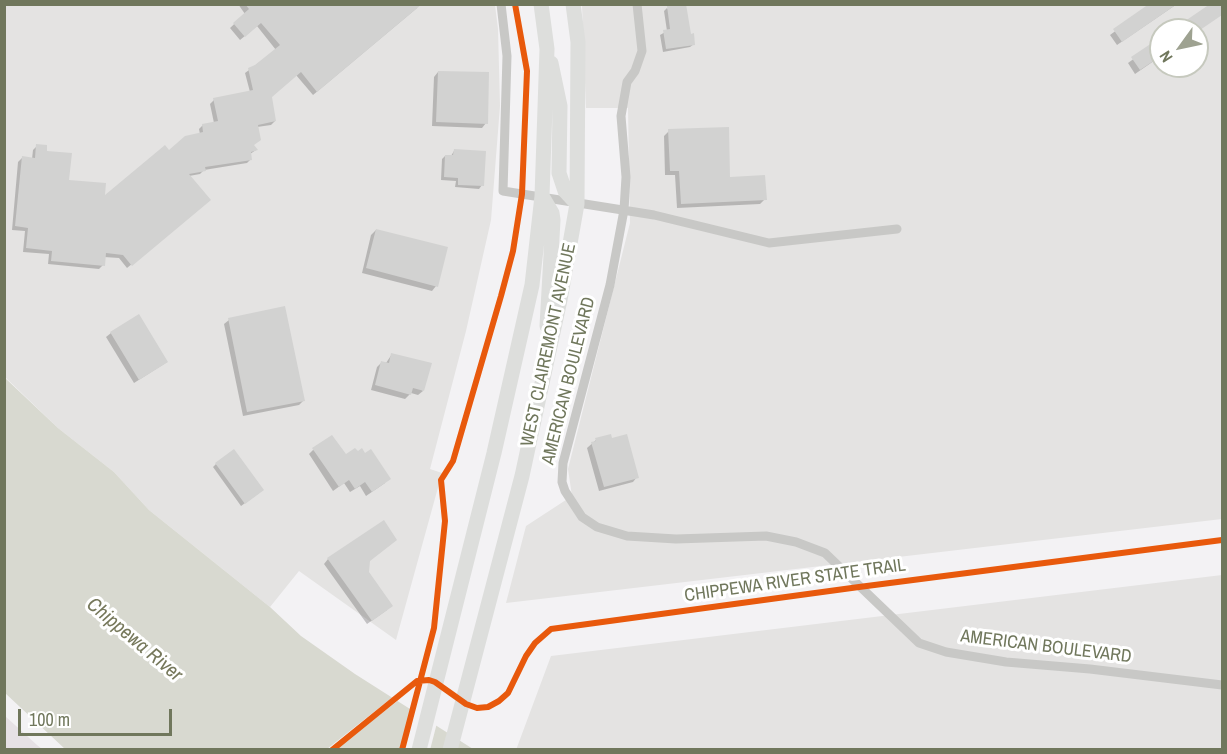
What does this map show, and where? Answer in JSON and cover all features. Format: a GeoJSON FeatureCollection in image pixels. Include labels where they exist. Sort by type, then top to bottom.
{"type":"FeatureCollection","features":[{"type":"Feature","properties":{"kind":"main road","name":"WEST CLAIREMONT AVENUE"},"geometry":{"type":"LineString","coordinates":[[418,750],[494,453],[532,285],[542,196],[547,49],[541,4]]}},
{"type":"Feature","properties":{"kind":"main road","name":"WEST CLAIREMONT AVENUE"},"geometry":{"type":"LineString","coordinates":[[450,750],[522,476],[577,204],[578,42],[573,4]]}},
{"type":"Feature","properties":{"kind":"main road"},"geometry":{"type":"LineString","coordinates":[[547,49],[556,80],[560,106],[559,173],[565,190],[577,204]]}},
{"type":"Feature","properties":{"kind":"main road"},"geometry":{"type":"LineString","coordinates":[[542,196],[552,213],[553,220],[546,365]]}},
{"type":"Feature","properties":{"kind":"street"},"geometry":{"type":"LineString","coordinates":[[501,4],[507,56],[503,191],[654,215],[768,243],[897,229]]}},
{"type":"Feature","properties":{"kind":"street","name":"AMERICAN BOULEVARD"},"geometry":{"type":"LineString","coordinates":[[637,4],[642,51],[635,71],[627,82],[621,116],[626,177],[624,210],[610,285],[562,463],[562,482],[565,491],[582,517],[597,527],[627,537],[676,539],[766,536],[796,542],[825,553],[919,643],[946,652],[1006,662],[1090,669],[1222,685]]}},
{"type":"Feature","properties":{"kind":"shaded area"},"geometry":{"type":"Polygon","coordinates":[[[4,5],[495,5],[498,29],[500,106],[491,220],[466,331],[430,469],[442,473],[396,640],[299,571],[270,607],[149,510],[114,472],[58,428],[5,377],[4,5]]]}},
{"type":"Feature","properties":{"kind":"shaded area"},"geometry":{"type":"Polygon","coordinates":[[[582,5],[1222,5],[1222,519],[506,603],[526,526],[572,496],[568,469],[630,223],[628,108],[586,108],[582,5]]]}},
{"type":"Feature","properties":{"kind":"shaded area"},"geometry":{"type":"Polygon","coordinates":[[[1222,575],[1222,749],[516,750],[551,656],[1222,575]]]}},
{"type":"Feature","properties":{"kind":"shaded area"},"geometry":{"type":"Polygon","coordinates":[[[5,716],[37,745],[42,749],[5,749],[5,716]]]}},
{"type":"Feature","properties":{"kind":"water","name":"Chippewa River"},"geometry":{"type":"Polygon","coordinates":[[[4,377],[58,428],[114,472],[149,510],[270,607],[301,636],[355,674],[473,749],[65,749],[5,693],[4,377]]]}},
{"type":"Feature","properties":{"kind":"pier"},"geometry":{"type":"Polygon","coordinates":[[[394,696],[400,699],[336,749],[327,749],[394,696]]]}},
{"type":"Feature","properties":{"kind":"pier"},"geometry":{"type":"Polygon","coordinates":[[[412,707],[437,723],[430,750],[400,749],[412,707]]]}},
{"type":"Feature","properties":{"kind":"building"},"geometry":{"type":"Polygon","coordinates":[[[245,4],[422,4],[317,92],[301,72],[272,97],[276,121],[258,125],[261,140],[254,145],[258,150],[251,152],[252,160],[205,167],[206,171],[189,174],[211,200],[132,266],[123,255],[106,253],[105,266],[51,261],[52,251],[26,248],[28,228],[15,226],[22,156],[35,158],[36,144],[47,145],[47,151],[72,153],[69,180],[106,183],[105,195],[165,145],[169,150],[185,136],[203,132],[202,124],[218,121],[213,98],[253,90],[248,68],[280,45],[261,23],[245,37],[233,23],[249,9],[245,4]]]}},
{"type":"Feature","properties":{"kind":"building"},"geometry":{"type":"Polygon","coordinates":[[[686,4],[695,45],[666,49],[663,30],[670,29],[667,6],[686,4]]]}},
{"type":"Feature","properties":{"kind":"building"},"geometry":{"type":"Polygon","coordinates":[[[1149,4],[1177,4],[1157,18],[1149,18],[1149,23],[1122,42],[1113,29],[1149,4]]]}},
{"type":"Feature","properties":{"kind":"building"},"geometry":{"type":"Polygon","coordinates":[[[1210,4],[1222,4],[1222,15],[1209,24],[1209,18],[1190,18],[1210,4]]]}},
{"type":"Feature","properties":{"kind":"building"},"geometry":{"type":"Polygon","coordinates":[[[1149,45],[1149,64],[1140,70],[1131,57],[1149,45]]]}},
{"type":"Feature","properties":{"kind":"building"},"geometry":{"type":"Polygon","coordinates":[[[438,71],[489,72],[488,124],[436,122],[438,71]]]}},
{"type":"Feature","properties":{"kind":"building"},"geometry":{"type":"Polygon","coordinates":[[[729,127],[730,177],[765,175],[767,200],[681,204],[679,171],[670,171],[668,129],[729,127]]]}},
{"type":"Feature","properties":{"kind":"building"},"geometry":{"type":"Polygon","coordinates":[[[454,149],[486,151],[484,186],[458,185],[458,178],[444,177],[445,155],[453,155],[454,149]]]}},
{"type":"Feature","properties":{"kind":"building"},"geometry":{"type":"Polygon","coordinates":[[[376,229],[448,247],[438,287],[366,268],[376,229]]]}},
{"type":"Feature","properties":{"kind":"building"},"geometry":{"type":"Polygon","coordinates":[[[285,306],[305,401],[247,412],[228,318],[285,306]]]}},
{"type":"Feature","properties":{"kind":"building"},"geometry":{"type":"Polygon","coordinates":[[[139,314],[168,362],[139,380],[110,332],[139,314]]]}},
{"type":"Feature","properties":{"kind":"building"},"geometry":{"type":"Polygon","coordinates":[[[391,353],[432,363],[424,391],[413,388],[411,395],[375,385],[381,361],[389,363],[391,353]]]}},
{"type":"Feature","properties":{"kind":"building"},"geometry":{"type":"Polygon","coordinates":[[[611,434],[612,438],[627,434],[639,478],[604,487],[591,442],[596,441],[595,438],[611,434]]]}},
{"type":"Feature","properties":{"kind":"building"},"geometry":{"type":"Polygon","coordinates":[[[332,435],[346,454],[355,448],[358,451],[362,448],[365,453],[371,449],[391,479],[372,492],[365,482],[355,489],[349,480],[339,487],[312,448],[332,435]]]}},
{"type":"Feature","properties":{"kind":"building"},"geometry":{"type":"Polygon","coordinates":[[[234,449],[264,490],[245,504],[215,463],[234,449]]]}},
{"type":"Feature","properties":{"kind":"building"},"geometry":{"type":"Polygon","coordinates":[[[384,520],[397,540],[370,561],[369,572],[393,606],[372,621],[327,558],[384,520]]]}},
{"type":"Feature","properties":{"kind":"cycle path"},"geometry":{"type":"LineString","coordinates":[[402,750],[434,628],[445,521],[441,480],[453,461],[501,296],[513,251],[522,194],[527,71],[515,4]]}},
{"type":"Feature","properties":{"kind":"cycle path","name":"CHIPPEWA RIVER STATE TRAIL"},"geometry":{"type":"LineString","coordinates":[[332,750],[417,681],[435,682],[466,704],[477,708],[488,707],[499,701],[508,693],[535,643],[551,629],[1222,540]]}}]}
